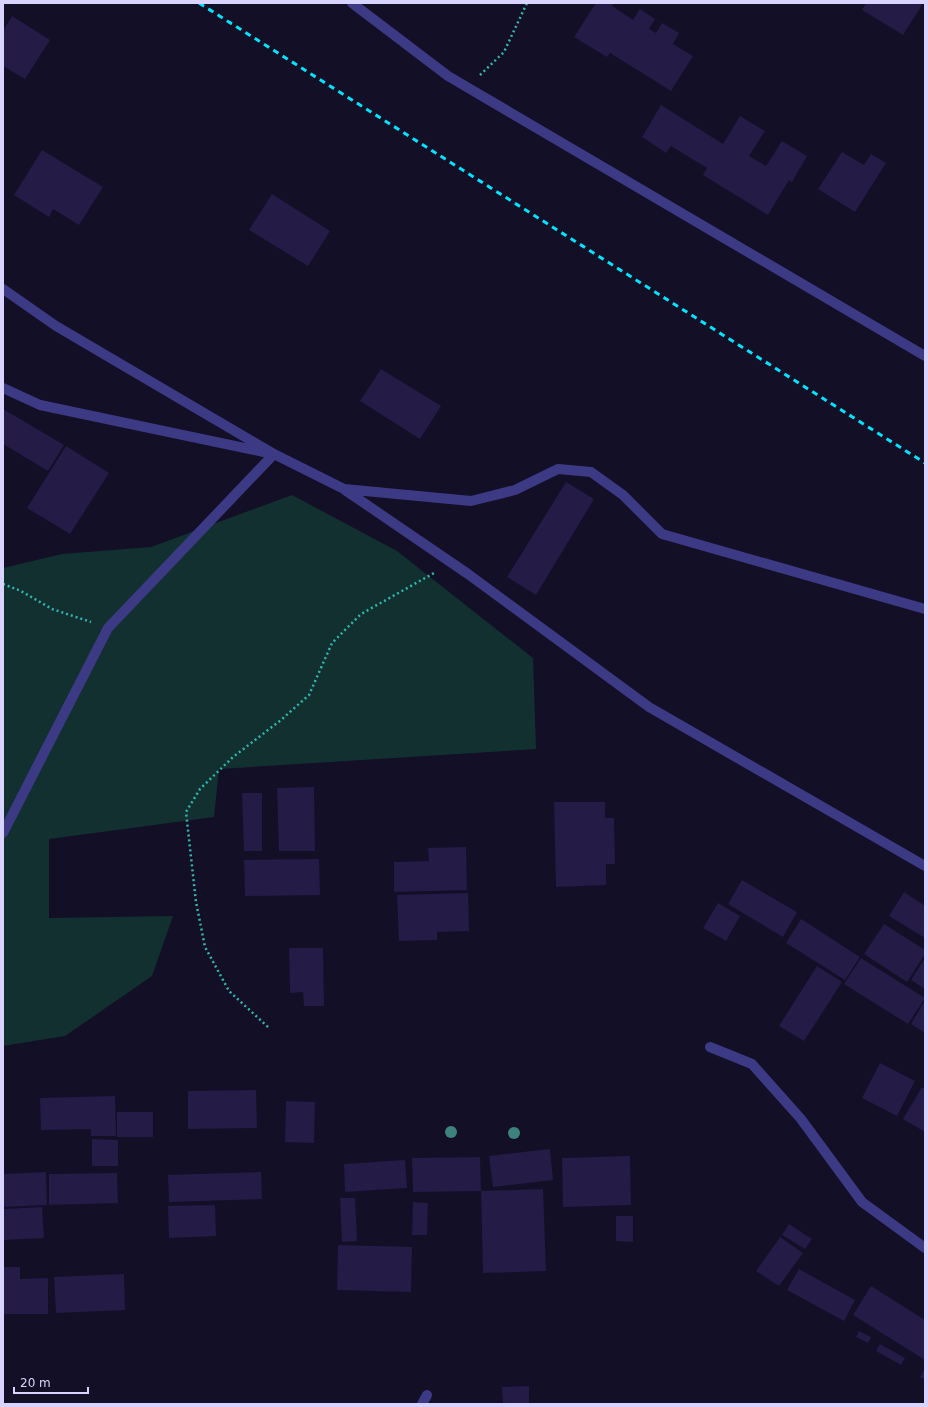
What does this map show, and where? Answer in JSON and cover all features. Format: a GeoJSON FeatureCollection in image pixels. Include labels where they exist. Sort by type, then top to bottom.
{"type":"FeatureCollection","features":[{"type":"Feature","properties":{"kind":"street"},"geometry":{"type":"LineString","coordinates":[[352,3],[448,76],[925,356]]}},
{"type":"Feature","properties":{"kind":"street"},"geometry":{"type":"LineString","coordinates":[[3,289],[56,326],[274,454],[344,489],[452,563],[649,707],[925,866]]}},
{"type":"Feature","properties":{"kind":"street"},"geometry":{"type":"LineString","coordinates":[[3,388],[40,405],[274,454]]}},
{"type":"Feature","properties":{"kind":"street"},"geometry":{"type":"LineString","coordinates":[[3,833],[108,628],[274,454]]}},
{"type":"Feature","properties":{"kind":"street"},"geometry":{"type":"LineString","coordinates":[[344,489],[471,501],[515,490],[558,469],[591,472],[622,496],[662,534],[925,609]]}},
{"type":"Feature","properties":{"kind":"street"},"geometry":{"type":"LineString","coordinates":[[710,1047],[752,1064],[801,1119],[862,1202],[925,1248]]}},
{"type":"Feature","properties":{"kind":"path"},"geometry":{"type":"LineString","coordinates":[[466,87],[504,52],[527,3]]}},
{"type":"Feature","properties":{"kind":"path"},"geometry":{"type":"LineString","coordinates":[[268,1027],[229,991],[205,947],[196,902],[186,812],[200,789],[228,762],[281,720],[309,695],[332,643],[361,614],[452,563]]}},
{"type":"Feature","properties":{"kind":"path"},"geometry":{"type":"LineString","coordinates":[[3,584],[21,591],[52,609],[108,628]]}},
{"type":"Feature","properties":{"kind":"green space"},"geometry":{"type":"Polygon","coordinates":[[[292,495],[397,551],[533,658],[536,749],[219,769],[214,817],[49,839],[49,918],[173,916],[152,976],[65,1036],[3,1046],[3,568],[62,554],[151,547],[292,495]]]}},
{"type":"Feature","properties":{"kind":"building"},"geometry":{"type":"Polygon","coordinates":[[[596,3],[614,3],[612,6],[633,20],[640,9],[655,19],[649,29],[656,33],[662,23],[679,33],[673,44],[693,56],[671,91],[610,53],[607,57],[574,37],[596,3]]]}},
{"type":"Feature","properties":{"kind":"building"},"geometry":{"type":"Polygon","coordinates":[[[866,3],[919,3],[922,5],[903,35],[862,10],[866,3]]]}},
{"type":"Feature","properties":{"kind":"building"},"geometry":{"type":"Polygon","coordinates":[[[12,16],[50,40],[25,79],[3,66],[3,31],[12,16]]]}},
{"type":"Feature","properties":{"kind":"building"},"geometry":{"type":"Polygon","coordinates":[[[661,105],[723,144],[740,116],[765,131],[749,156],[766,166],[782,141],[807,156],[792,182],[789,180],[768,215],[703,175],[707,168],[671,146],[666,153],[642,137],[661,105]]]}},
{"type":"Feature","properties":{"kind":"building"},"geometry":{"type":"Polygon","coordinates":[[[42,150],[103,187],[79,225],[53,209],[49,217],[14,195],[42,150]]]}},
{"type":"Feature","properties":{"kind":"building"},"geometry":{"type":"Polygon","coordinates":[[[842,152],[864,165],[871,154],[886,163],[855,212],[818,189],[842,152]]]}},
{"type":"Feature","properties":{"kind":"building"},"geometry":{"type":"Polygon","coordinates":[[[272,194],[330,231],[308,266],[249,230],[272,194]]]}},
{"type":"Feature","properties":{"kind":"building"},"geometry":{"type":"Polygon","coordinates":[[[381,369],[441,406],[420,439],[360,401],[381,369]]]}},
{"type":"Feature","properties":{"kind":"building"},"geometry":{"type":"Polygon","coordinates":[[[3,409],[64,445],[48,471],[3,444],[3,409]]]}},
{"type":"Feature","properties":{"kind":"building"},"geometry":{"type":"Polygon","coordinates":[[[66,446],[109,473],[70,534],[27,508],[66,446]]]}},
{"type":"Feature","properties":{"kind":"building"},"geometry":{"type":"Polygon","coordinates":[[[566,482],[594,499],[536,595],[507,577],[566,482]]]}},
{"type":"Feature","properties":{"kind":"building"},"geometry":{"type":"Polygon","coordinates":[[[314,787],[315,851],[279,851],[277,788],[314,787]]]}},
{"type":"Feature","properties":{"kind":"building"},"geometry":{"type":"Polygon","coordinates":[[[242,793],[262,793],[262,851],[244,851],[242,793]]]}},
{"type":"Feature","properties":{"kind":"building"},"geometry":{"type":"Polygon","coordinates":[[[554,802],[605,802],[605,818],[614,818],[615,864],[606,864],[606,885],[556,887],[554,802]]]}},
{"type":"Feature","properties":{"kind":"building"},"geometry":{"type":"Polygon","coordinates":[[[466,847],[467,890],[394,892],[394,862],[429,861],[428,848],[466,847]]]}},
{"type":"Feature","properties":{"kind":"building"},"geometry":{"type":"Polygon","coordinates":[[[319,859],[320,895],[245,896],[244,860],[319,859]]]}},
{"type":"Feature","properties":{"kind":"building"},"geometry":{"type":"Polygon","coordinates":[[[742,880],[797,912],[783,937],[728,904],[742,880]]]}},
{"type":"Feature","properties":{"kind":"building"},"geometry":{"type":"Polygon","coordinates":[[[904,892],[925,906],[925,938],[889,916],[904,892]]]}},
{"type":"Feature","properties":{"kind":"building"},"geometry":{"type":"Polygon","coordinates":[[[468,893],[469,931],[437,932],[437,940],[399,941],[397,895],[468,893]]]}},
{"type":"Feature","properties":{"kind":"building"},"geometry":{"type":"Polygon","coordinates":[[[718,903],[740,916],[726,941],[703,928],[718,903]]]}},
{"type":"Feature","properties":{"kind":"building"},"geometry":{"type":"Polygon","coordinates":[[[801,919],[860,957],[845,980],[786,943],[801,919]]]}},
{"type":"Feature","properties":{"kind":"building"},"geometry":{"type":"Polygon","coordinates":[[[884,924],[925,950],[925,954],[907,982],[864,954],[884,924]]]}},
{"type":"Feature","properties":{"kind":"building"},"geometry":{"type":"Polygon","coordinates":[[[289,948],[323,948],[324,1006],[304,1006],[303,992],[290,993],[289,948]]]}},
{"type":"Feature","properties":{"kind":"building"},"geometry":{"type":"Polygon","coordinates":[[[861,958],[925,998],[908,1024],[844,984],[861,958]]]}},
{"type":"Feature","properties":{"kind":"building"},"geometry":{"type":"Polygon","coordinates":[[[925,958],[925,989],[911,980],[925,958]]]}},
{"type":"Feature","properties":{"kind":"building"},"geometry":{"type":"Polygon","coordinates":[[[817,966],[842,982],[804,1041],[779,1026],[817,966]]]}},
{"type":"Feature","properties":{"kind":"building"},"geometry":{"type":"Polygon","coordinates":[[[925,1000],[925,1033],[911,1024],[925,1000]]]}},
{"type":"Feature","properties":{"kind":"building"},"geometry":{"type":"Polygon","coordinates":[[[880,1063],[915,1081],[897,1116],[862,1098],[880,1063]]]}},
{"type":"Feature","properties":{"kind":"building"},"geometry":{"type":"Polygon","coordinates":[[[922,1087],[925,1089],[925,1132],[903,1119],[922,1087]]]}},
{"type":"Feature","properties":{"kind":"building"},"geometry":{"type":"Polygon","coordinates":[[[256,1090],[257,1128],[188,1129],[188,1091],[256,1090]]]}},
{"type":"Feature","properties":{"kind":"building"},"geometry":{"type":"Polygon","coordinates":[[[115,1096],[116,1136],[91,1136],[91,1129],[41,1130],[40,1098],[115,1096]]]}},
{"type":"Feature","properties":{"kind":"building"},"geometry":{"type":"Polygon","coordinates":[[[286,1101],[315,1102],[314,1143],[285,1142],[286,1101]]]}},
{"type":"Feature","properties":{"kind":"building"},"geometry":{"type":"Polygon","coordinates":[[[117,1112],[153,1112],[153,1137],[117,1137],[117,1112]]]}},
{"type":"Feature","properties":{"kind":"building"},"geometry":{"type":"Polygon","coordinates":[[[92,1139],[118,1140],[118,1166],[92,1166],[92,1139]]]}},
{"type":"Feature","properties":{"kind":"building"},"geometry":{"type":"Polygon","coordinates":[[[550,1149],[553,1180],[493,1187],[489,1156],[550,1149]]]}},
{"type":"Feature","properties":{"kind":"building"},"geometry":{"type":"Polygon","coordinates":[[[630,1156],[631,1205],[563,1207],[562,1158],[630,1156]]]}},
{"type":"Feature","properties":{"kind":"building"},"geometry":{"type":"Polygon","coordinates":[[[480,1157],[481,1191],[413,1192],[412,1158],[480,1157]]]}},
{"type":"Feature","properties":{"kind":"building"},"geometry":{"type":"Polygon","coordinates":[[[405,1160],[407,1188],[345,1192],[344,1164],[405,1160]]]}},
{"type":"Feature","properties":{"kind":"building"},"geometry":{"type":"Polygon","coordinates":[[[46,1172],[47,1205],[3,1207],[3,1174],[46,1172]]]}},
{"type":"Feature","properties":{"kind":"building"},"geometry":{"type":"Polygon","coordinates":[[[261,1172],[262,1199],[169,1202],[168,1175],[261,1172]]]}},
{"type":"Feature","properties":{"kind":"building"},"geometry":{"type":"Polygon","coordinates":[[[117,1173],[118,1203],[49,1205],[49,1174],[117,1173]]]}},
{"type":"Feature","properties":{"kind":"building"},"geometry":{"type":"Polygon","coordinates":[[[543,1189],[546,1271],[483,1273],[481,1191],[543,1189]]]}},
{"type":"Feature","properties":{"kind":"building"},"geometry":{"type":"Polygon","coordinates":[[[340,1198],[355,1198],[357,1241],[342,1242],[340,1198]]]}},
{"type":"Feature","properties":{"kind":"building"},"geometry":{"type":"Polygon","coordinates":[[[413,1202],[428,1203],[427,1235],[412,1235],[413,1202]]]}},
{"type":"Feature","properties":{"kind":"building"},"geometry":{"type":"Polygon","coordinates":[[[215,1205],[216,1236],[169,1238],[168,1206],[215,1205]]]}},
{"type":"Feature","properties":{"kind":"building"},"geometry":{"type":"Polygon","coordinates":[[[42,1207],[44,1238],[3,1240],[3,1209],[42,1207]]]}},
{"type":"Feature","properties":{"kind":"building"},"geometry":{"type":"Polygon","coordinates":[[[616,1216],[633,1216],[633,1242],[616,1241],[616,1216]]]}},
{"type":"Feature","properties":{"kind":"building"},"geometry":{"type":"Polygon","coordinates":[[[789,1224],[812,1239],[805,1249],[782,1235],[789,1224]]]}},
{"type":"Feature","properties":{"kind":"building"},"geometry":{"type":"Polygon","coordinates":[[[780,1237],[803,1253],[779,1286],[756,1271],[780,1237]]]}},
{"type":"Feature","properties":{"kind":"building"},"geometry":{"type":"Polygon","coordinates":[[[338,1245],[412,1247],[411,1292],[337,1290],[338,1245]]]}},
{"type":"Feature","properties":{"kind":"building"},"geometry":{"type":"Polygon","coordinates":[[[3,1267],[20,1267],[20,1279],[48,1278],[48,1314],[3,1314],[3,1267]]]}},
{"type":"Feature","properties":{"kind":"building"},"geometry":{"type":"Polygon","coordinates":[[[799,1269],[855,1300],[844,1321],[787,1290],[799,1269]]]}},
{"type":"Feature","properties":{"kind":"building"},"geometry":{"type":"Polygon","coordinates":[[[124,1274],[125,1310],[56,1313],[54,1277],[124,1274]]]}},
{"type":"Feature","properties":{"kind":"building"},"geometry":{"type":"Polygon","coordinates":[[[871,1286],[925,1320],[925,1360],[853,1315],[871,1286]]]}},
{"type":"Feature","properties":{"kind":"building"},"geometry":{"type":"Polygon","coordinates":[[[859,1331],[871,1337],[868,1343],[856,1337],[859,1331]]]}},
{"type":"Feature","properties":{"kind":"building"},"geometry":{"type":"Polygon","coordinates":[[[880,1344],[905,1358],[901,1365],[876,1351],[880,1344]]]}},
{"type":"Feature","properties":{"kind":"building"},"geometry":{"type":"Polygon","coordinates":[[[925,1368],[925,1380],[920,1377],[925,1368]]]}},
{"type":"Feature","properties":{"kind":"building"},"geometry":{"type":"Polygon","coordinates":[[[529,1386],[529,1404],[503,1404],[502,1387],[529,1386]]]}},
{"type":"Feature","properties":{"kind":"railway"},"geometry":{"type":"LineString","coordinates":[[199,3],[925,463]]}}]}
